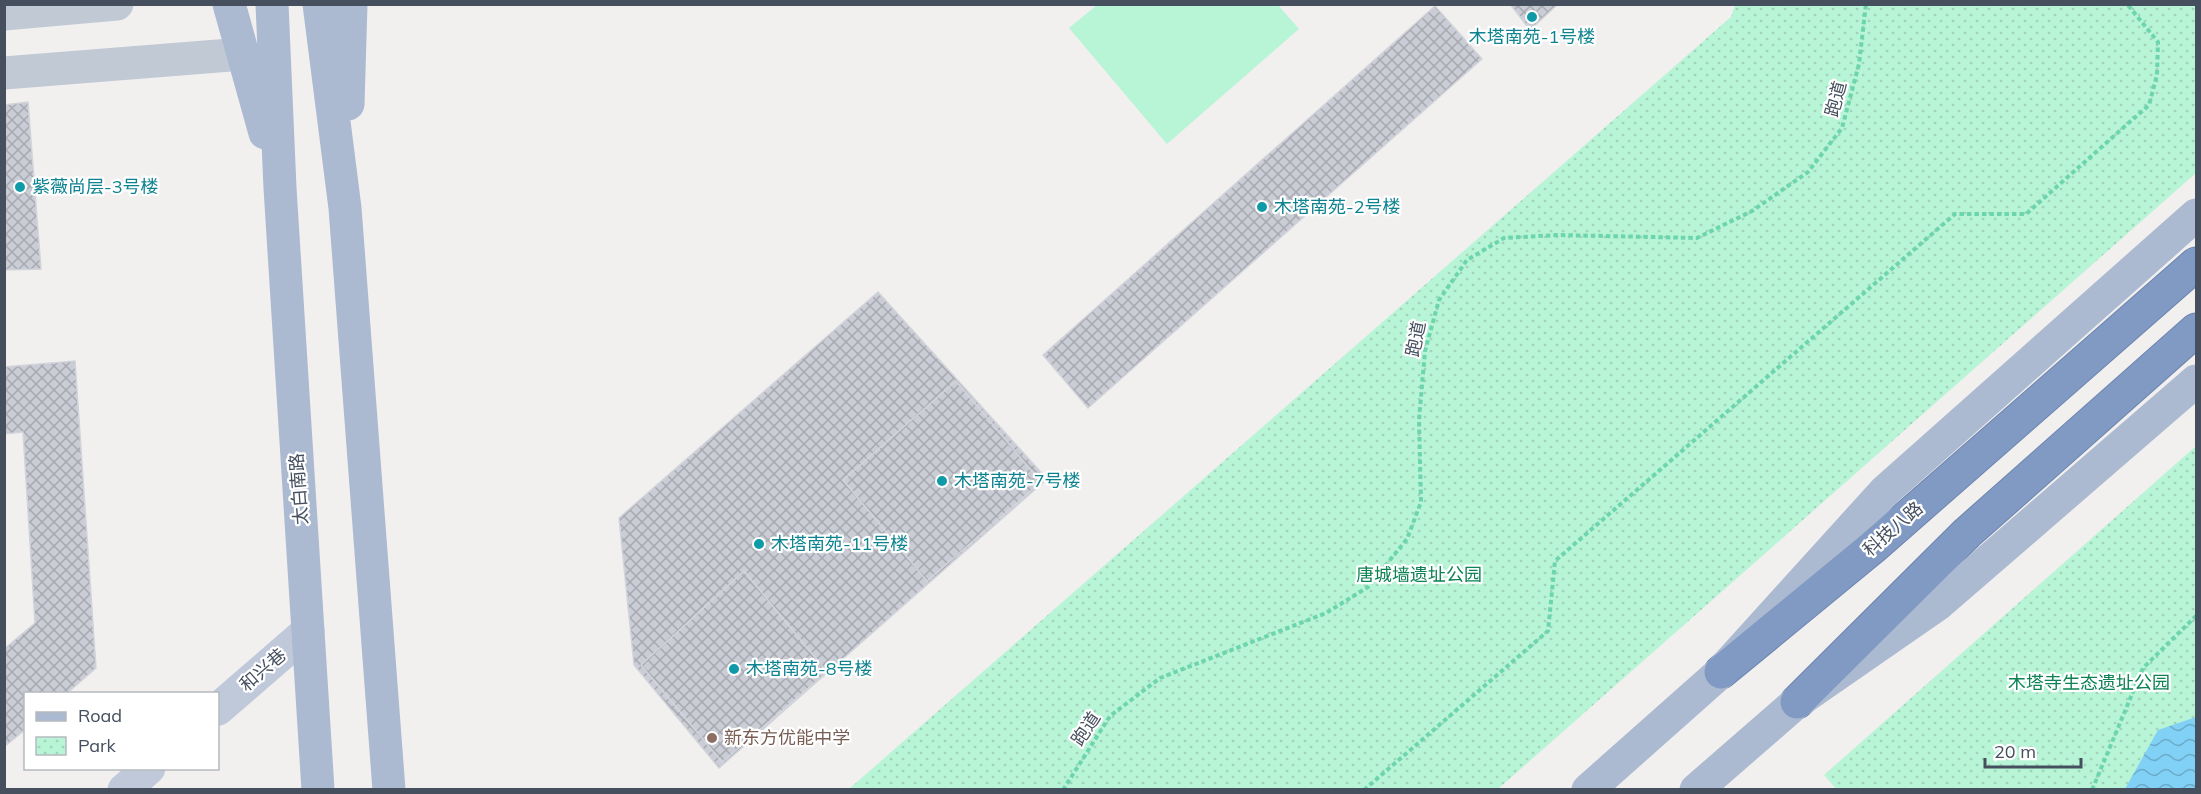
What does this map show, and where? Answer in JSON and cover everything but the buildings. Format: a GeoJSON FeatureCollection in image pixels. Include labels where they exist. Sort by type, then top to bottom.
{"type":"FeatureCollection","features":[{"type":"Feature","properties":{"kind":"highway","name":"科技八路"},"geometry":{"type":"LineString","coordinates":[[1721,672],[1873,547],[2196,264]]}},
{"type":"Feature","properties":{"kind":"highway"},"geometry":{"type":"LineString","coordinates":[[1797,702],[1967,533],[2196,330]]}},
{"type":"Feature","properties":{"kind":"main road","name":"太白南路"},"geometry":{"type":"LineString","coordinates":[[229,4],[280,188]]}},
{"type":"Feature","properties":{"kind":"main road","name":"太白南路"},"geometry":{"type":"LineString","coordinates":[[272,4],[280,188],[318,789]]}},
{"type":"Feature","properties":{"kind":"main road"},"geometry":{"type":"LineString","coordinates":[[319,4],[345,208],[389,789]]}},
{"type":"Feature","properties":{"kind":"main road"},"geometry":{"type":"LineString","coordinates":[[345,208],[351,4]]}},
{"type":"Feature","properties":{"kind":"main road"},"geometry":{"type":"LineString","coordinates":[[1721,672],[1885,491],[2196,215]]}},
{"type":"Feature","properties":{"kind":"main road"},"geometry":{"type":"LineString","coordinates":[[1696,789],[1797,702],[1938,605],[2196,381]]}},
{"type":"Feature","properties":{"kind":"main road","name":"科技八路"},"geometry":{"type":"LineString","coordinates":[[1588,789],[1721,672]]}},
{"type":"Feature","properties":{"kind":"street"},"geometry":{"type":"LineString","coordinates":[[4,14],[117,4]]}},
{"type":"Feature","properties":{"kind":"street"},"geometry":{"type":"LineString","coordinates":[[4,73],[243,54]]}},
{"type":"Feature","properties":{"kind":"street","name":"和兴巷"},"geometry":{"type":"LineString","coordinates":[[219,708],[308,632]]}},
{"type":"Feature","properties":{"kind":"street"},"geometry":{"type":"LineString","coordinates":[[124,789],[147,770]]}},
{"type":"Feature","properties":{"kind":"path","name":"跑道"},"geometry":{"type":"LineString","coordinates":[[1063,789],[1110,716],[1160,678],[1326,613],[1368,587],[1407,539],[1420,502],[1419,420],[1425,351],[1439,300],[1467,260],[1504,238],[1558,235],[1697,238],[1752,211],[1808,172],[1842,128],[1859,64],[1866,4]]}},
{"type":"Feature","properties":{"kind":"path"},"geometry":{"type":"LineString","coordinates":[[1364,789],[1548,631],[1555,561],[1955,214],[2026,214],[2149,105],[2157,75],[2158,42],[2127,4]]}},
{"type":"Feature","properties":{"kind":"path"},"geometry":{"type":"LineString","coordinates":[[2091,789],[2143,668],[2196,616]]}},
{"type":"Feature","properties":{"kind":"green space"},"geometry":{"type":"Polygon","coordinates":[[[1097,5],[1278,5],[1299,29],[1167,144],[1069,28],[1097,5]]]}},
{"type":"Feature","properties":{"kind":"green space","name":"唐城墙遗址公园"},"geometry":{"type":"Polygon","coordinates":[[[1735,5],[2196,5],[2196,173],[1498,789],[849,789],[1731,17],[1735,5]]]}},
{"type":"Feature","properties":{"kind":"green space","name":"木塔寺生态遗址公园"},"geometry":{"type":"Polygon","coordinates":[[[2196,446],[2196,789],[1837,790],[1824,775],[2196,446]]]}},
{"type":"Feature","properties":{"kind":"water"},"geometry":{"type":"Polygon","coordinates":[[[2196,717],[2196,789],[2125,789],[2158,730],[2196,717]]]}},
{"type":"Feature","properties":{"kind":"place","name":"木塔南苑-1号楼"},"geometry":{"type":"Point","coordinates":[1532,17]}},
{"type":"Feature","properties":{"kind":"place","name":"紫薇尚层-3号楼"},"geometry":{"type":"Point","coordinates":[20,187]}},
{"type":"Feature","properties":{"kind":"place","name":"木塔南苑-2号楼"},"geometry":{"type":"Point","coordinates":[1262,207]}},
{"type":"Feature","properties":{"kind":"place","name":"木塔南苑-7号楼"},"geometry":{"type":"Point","coordinates":[942,481]}},
{"type":"Feature","properties":{"kind":"place","name":"木塔南苑-11号楼"},"geometry":{"type":"Point","coordinates":[759,544]}},
{"type":"Feature","properties":{"kind":"place","name":"木塔南苑-8号楼"},"geometry":{"type":"Point","coordinates":[734,669]}},
{"type":"Feature","properties":{"kind":"place","name":"新东方优能中学"},"geometry":{"type":"Point","coordinates":[712,738]}}]}
